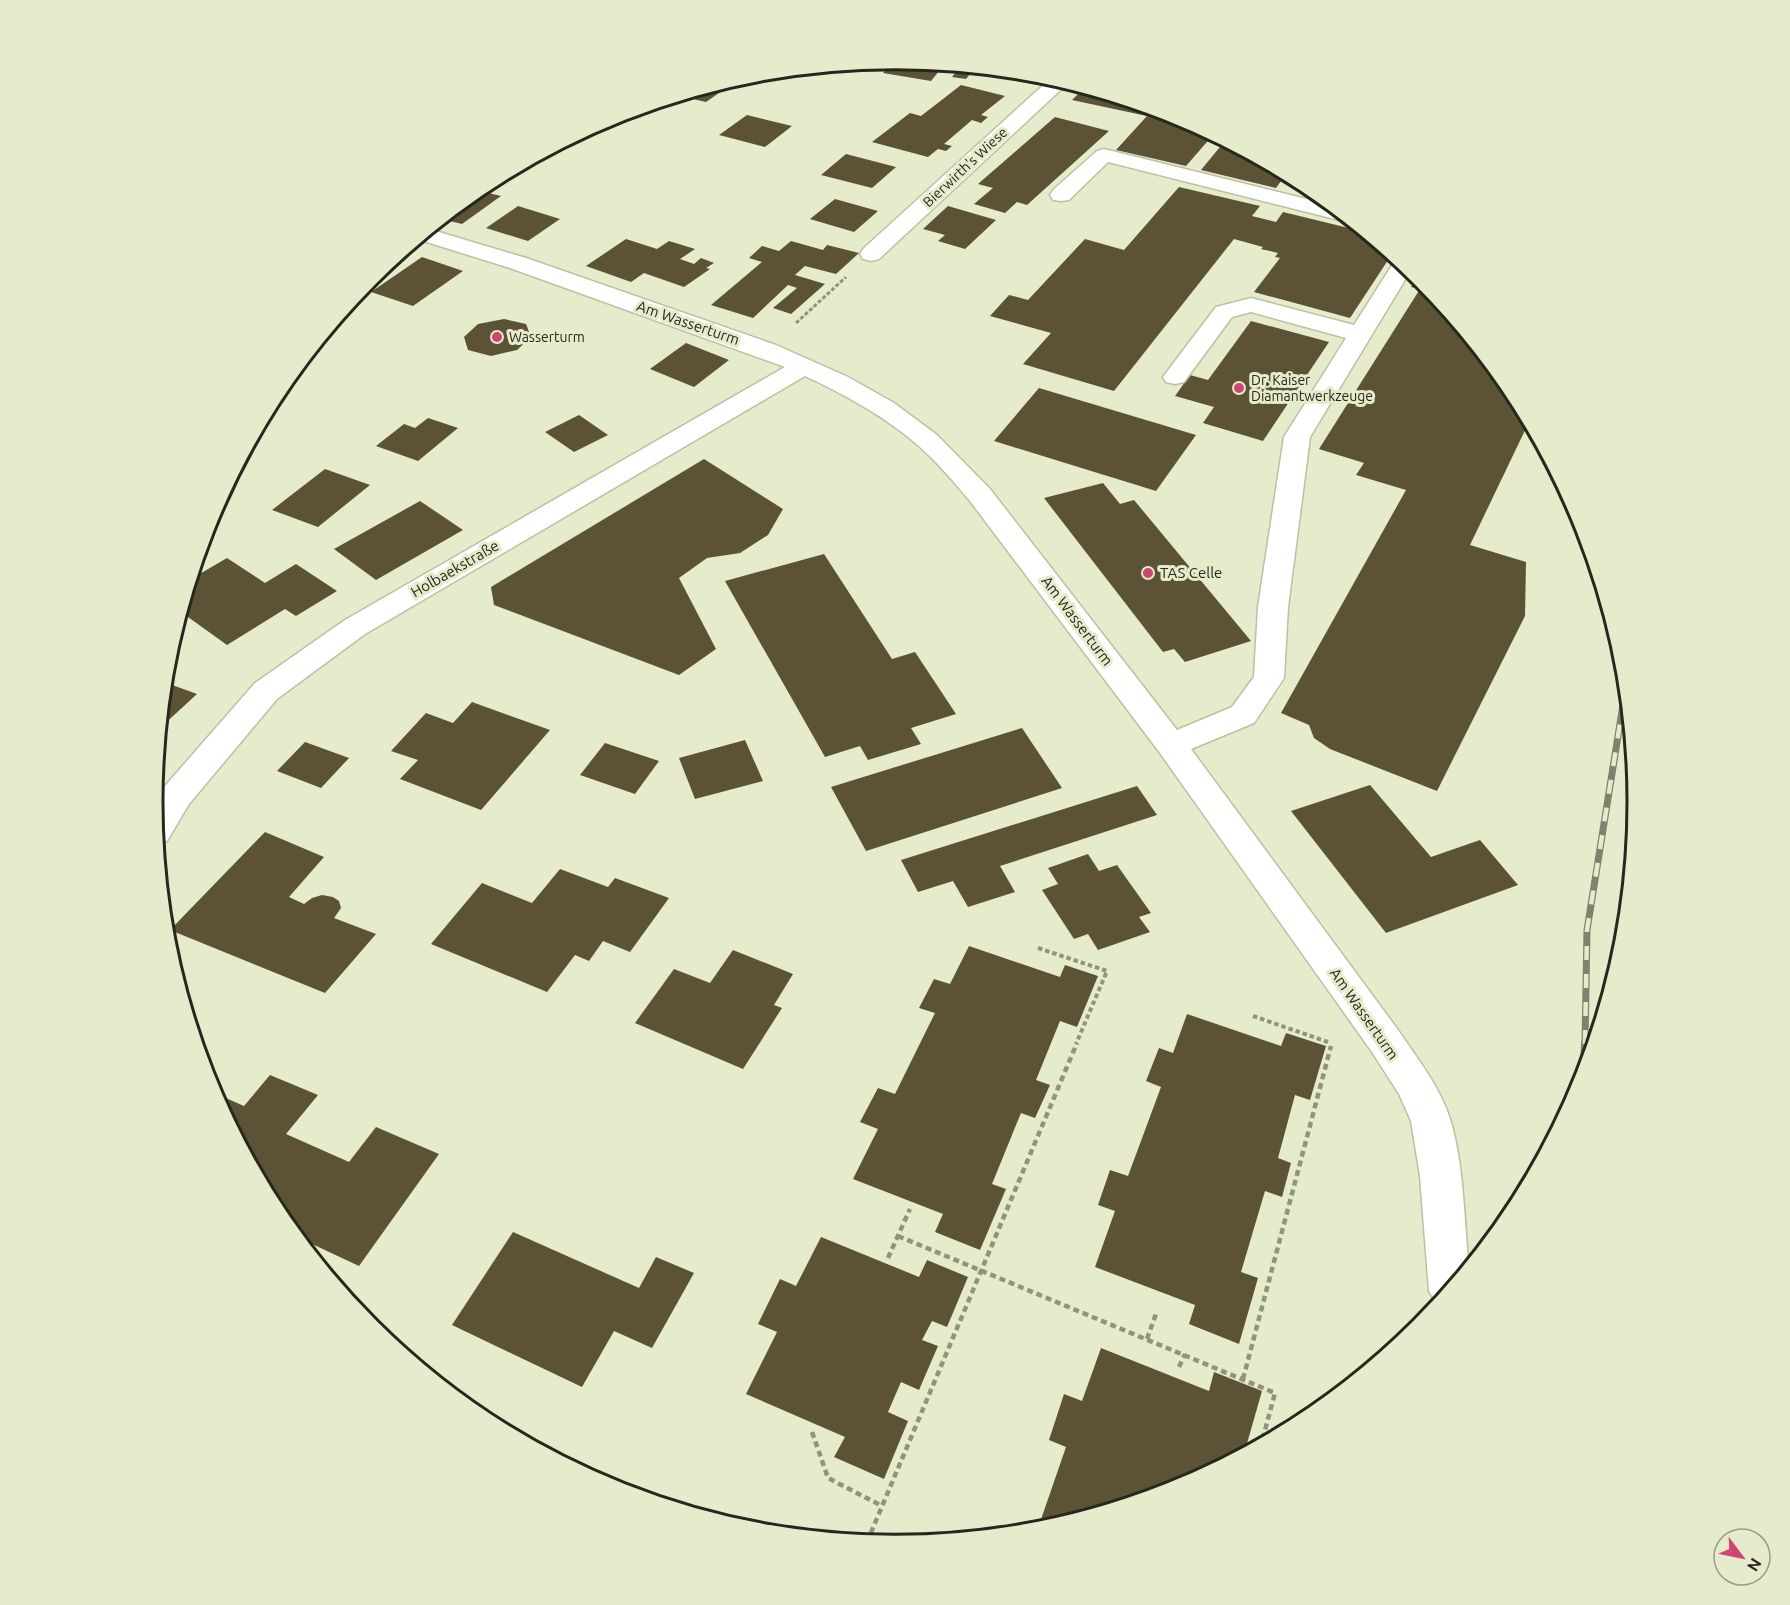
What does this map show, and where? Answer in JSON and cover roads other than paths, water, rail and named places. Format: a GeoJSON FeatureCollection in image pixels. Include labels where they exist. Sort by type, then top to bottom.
{"type":"FeatureCollection","features":[{"type":"Feature","properties":{"kind":"street","name":"Bierwirth's Wiese"},"geometry":{"type":"LineString","coordinates":[[871,254],[1051,88]]}},
{"type":"Feature","properties":{"kind":"street"},"geometry":{"type":"LineString","coordinates":[[1061,195],[1104,155],[1323,209]]}},
{"type":"Feature","properties":{"kind":"street","name":"Am Wasserturm"},"geometry":{"type":"LineString","coordinates":[[431,236],[518,263],[767,350],[855,391],[902,420],[946,457],[980,495],[1171,745],[1413,1083],[1431,1121],[1440,1176],[1449,1280]]}},
{"type":"Feature","properties":{"kind":"street"},"geometry":{"type":"LineString","coordinates":[[1171,745],[1243,715],[1269,678],[1274,607],[1297,437],[1399,272]]}},
{"type":"Feature","properties":{"kind":"street"},"geometry":{"type":"LineString","coordinates":[[1175,377],[1224,312],[1251,305],[1360,334]]}},
{"type":"Feature","properties":{"kind":"street","name":"Holbaekstraße"},"geometry":{"type":"LineString","coordinates":[[164,817],[177,795],[266,692],[355,627],[804,366]]}},
{"type":"Feature","properties":{"kind":"railway"},"geometry":{"type":"LineString","coordinates":[[1585,1044],[1587,930],[1622,714]]}},
{"type":"Feature","properties":{"kind":"place","name":"Wasserturm"},"geometry":{"type":"Point","coordinates":[497,337]}},
{"type":"Feature","properties":{"kind":"place","name":"Dr. Kaiser Diamantwerkzeuge"},"geometry":{"type":"Point","coordinates":[1239,388]}},
{"type":"Feature","properties":{"kind":"place","name":"TAS Celle"},"geometry":{"type":"Point","coordinates":[1148,573]}}]}
